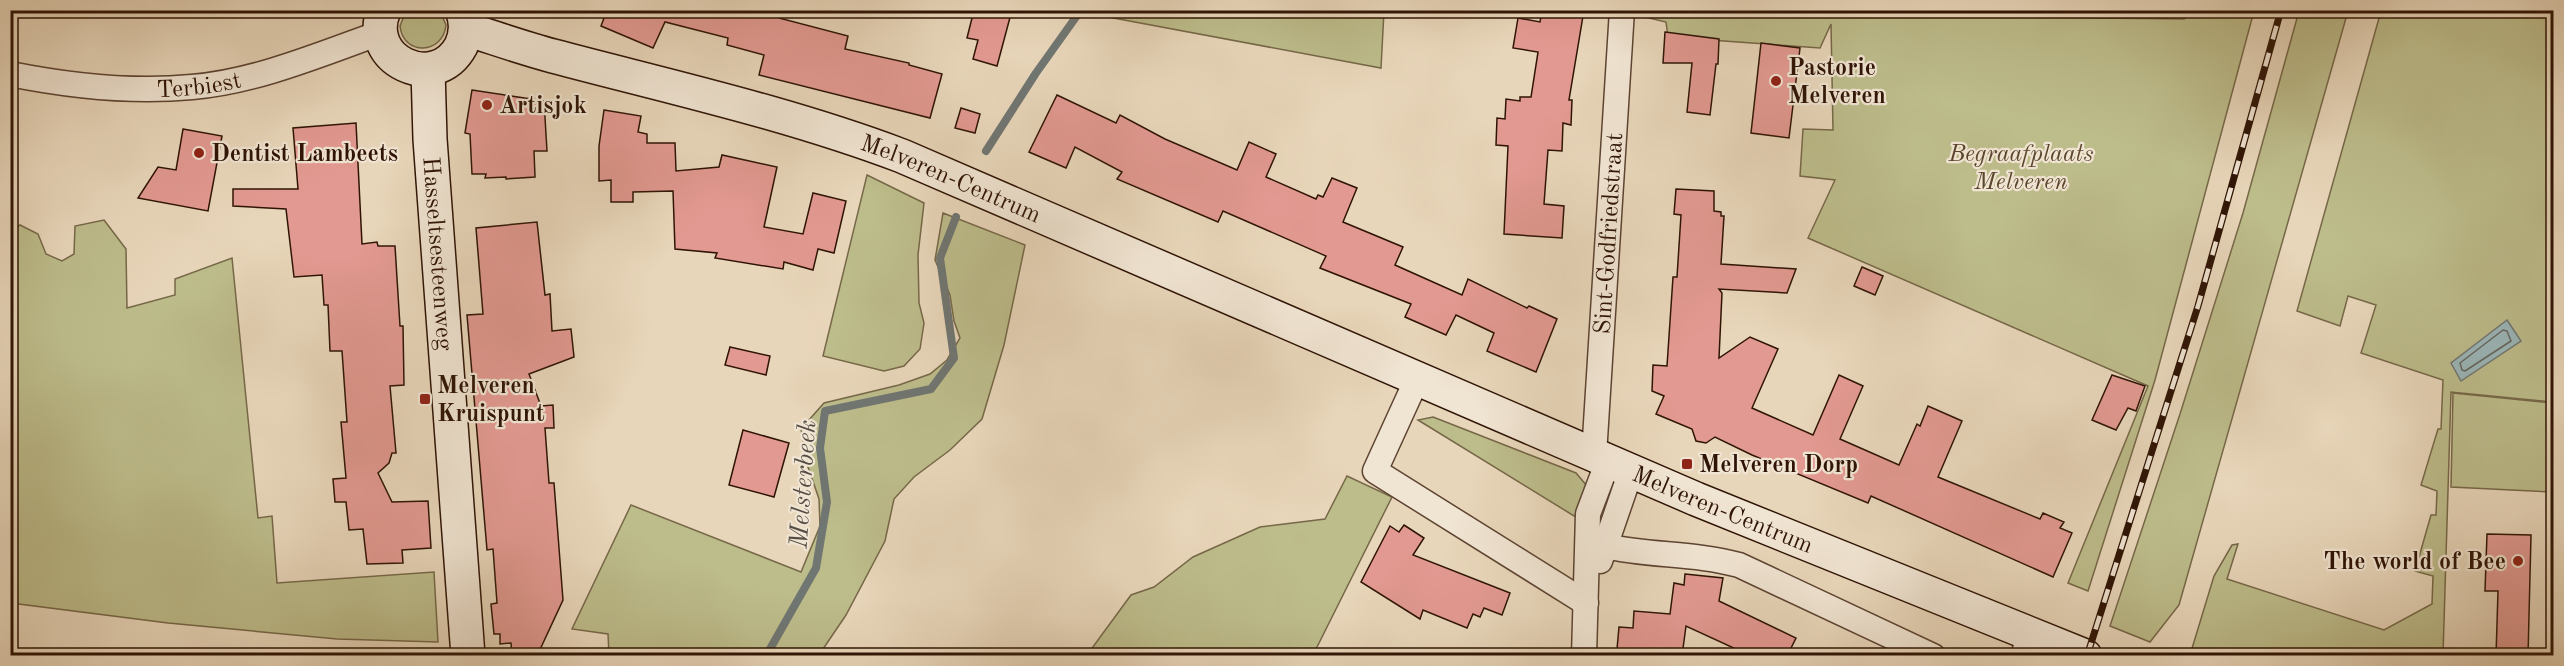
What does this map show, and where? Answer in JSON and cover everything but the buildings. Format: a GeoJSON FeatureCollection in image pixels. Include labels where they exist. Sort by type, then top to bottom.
{"type":"FeatureCollection","features":[{"type":"Feature","properties":{"kind":"main road","name":"Melveren-Centrum"},"geometry":{"type":"LineString","coordinates":[[464,20],[549,55],[841,133],[1034,213],[2027,645],[2085,656]]}},
{"type":"Feature","properties":{"kind":"main road"},"geometry":{"type":"LineString","coordinates":[[382,22],[384,45],[392,56],[402,64],[415,69],[428,70],[450,60],[458,51],[464,20]]}},
{"type":"Feature","properties":{"kind":"main road","name":"Hasseltsesteenweg"},"geometry":{"type":"LineString","coordinates":[[428,70],[430,139],[468,656]]}},
{"type":"Feature","properties":{"kind":"street","name":"Sint-Godfriedstraat"},"geometry":{"type":"LineString","coordinates":[[1611,463],[1622,10]]}},
{"type":"Feature","properties":{"kind":"street","name":"Terbiest"},"geometry":{"type":"LineString","coordinates":[[10,74],[84,87],[193,87],[281,68],[382,22]]}},
{"type":"Feature","properties":{"kind":"street"},"geometry":{"type":"LineString","coordinates":[[1417,379],[1375,471],[1586,603]]}},
{"type":"Feature","properties":{"kind":"street"},"geometry":{"type":"LineString","coordinates":[[1586,603],[1605,546],[1611,463]]}},
{"type":"Feature","properties":{"kind":"street"},"geometry":{"type":"LineString","coordinates":[[1584,656],[1588,514],[1611,463]]}},
{"type":"Feature","properties":{"kind":"street","name":"Melveren-Centrum"},"geometry":{"type":"LineString","coordinates":[[1605,546],[1626,551],[1720,560],[1739,565],[1933,656]]}},
{"type":"Feature","properties":{"kind":"green space","name":"Begraafplaats Melveren"},"geometry":{"type":"Polygon","coordinates":[[[2020,10],[2021,17],[2184,19],[2194,11],[2254,11],[2155,380],[2088,591],[2068,583],[2148,386],[1808,238],[1835,180],[1800,176],[1803,129],[1833,130],[1831,24],[1820,48],[1668,37],[1666,22],[1640,16],[1639,11],[2020,10]]]}},
{"type":"Feature","properties":{"kind":"green space"},"geometry":{"type":"Polygon","coordinates":[[[406,11],[440,11],[446,25],[438,42],[423,48],[408,43],[400,26],[406,11]]]}},
{"type":"Feature","properties":{"kind":"green space"},"geometry":{"type":"Polygon","coordinates":[[[1082,11],[1384,11],[1381,68],[1092,14],[1082,11]]]}},
{"type":"Feature","properties":{"kind":"green space"},"geometry":{"type":"Polygon","coordinates":[[[2299,11],[2348,11],[2179,605],[2150,642],[2110,626],[2243,213],[2299,11]]]}},
{"type":"Feature","properties":{"kind":"green space"},"geometry":{"type":"Polygon","coordinates":[[[2381,11],[2553,11],[2553,402],[2451,392],[2443,655],[2190,655],[2214,576],[2232,545],[2238,544],[2227,579],[2384,630],[2432,604],[2433,576],[2415,571],[2431,515],[2436,515],[2437,491],[2421,485],[2438,429],[2441,429],[2443,380],[2361,353],[2376,305],[2348,296],[2340,326],[2297,311],[2381,11]]]}},
{"type":"Feature","properties":{"kind":"green space"},"geometry":{"type":"Polygon","coordinates":[[[867,175],[924,203],[918,255],[919,303],[924,323],[920,349],[904,366],[884,371],[823,356],[867,175]]]}},
{"type":"Feature","properties":{"kind":"green space"},"geometry":{"type":"Polygon","coordinates":[[[943,213],[1025,245],[1004,345],[982,419],[950,450],[914,477],[894,499],[885,541],[846,615],[819,655],[609,655],[608,634],[572,629],[631,505],[801,572],[820,526],[819,499],[807,464],[801,429],[824,403],[899,385],[930,374],[947,360],[960,338],[954,321],[950,295],[935,260],[943,213]]]}},
{"type":"Feature","properties":{"kind":"green space"},"geometry":{"type":"Polygon","coordinates":[[[104,220],[126,249],[127,308],[175,295],[175,279],[232,258],[258,518],[272,516],[277,583],[434,572],[438,642],[337,639],[168,623],[11,603],[11,232],[20,225],[38,234],[46,254],[62,261],[74,254],[75,226],[104,220]]]}},
{"type":"Feature","properties":{"kind":"green space"},"geometry":{"type":"Polygon","coordinates":[[[2453,393],[2553,403],[2552,492],[2451,487],[2453,393]]]}},
{"type":"Feature","properties":{"kind":"green space"},"geometry":{"type":"Polygon","coordinates":[[[1433,417],[1576,473],[1587,486],[1579,519],[1418,420],[1433,417]]]}},
{"type":"Feature","properties":{"kind":"green space"},"geometry":{"type":"Polygon","coordinates":[[[1347,476],[1392,497],[1313,655],[1087,655],[1131,595],[1154,587],[1193,557],[1260,527],[1325,519],[1347,476]]]}},
{"type":"Feature","properties":{"kind":"water"},"geometry":{"type":"Polygon","coordinates":[[[2507,320],[2521,341],[2461,381],[2451,363],[2507,320]]]}},
{"type":"Feature","properties":{"kind":"waterway","name":"Melsterbeek"},"geometry":{"type":"LineString","coordinates":[[986,151],[1036,73],[1081,10]]}},
{"type":"Feature","properties":{"kind":"waterway","name":"Melsterbeek"},"geometry":{"type":"LineString","coordinates":[[766,656],[816,568],[827,502],[820,448],[825,411],[931,389],[954,358],[940,258],[956,217]]}},
{"type":"Feature","properties":{"kind":"railway"},"geometry":{"type":"LineString","coordinates":[[2087,656],[2198,306],[2281,10]]}},
{"type":"Feature","properties":{"kind":"place","name":"Pastorie Melveren"},"geometry":{"type":"Point","coordinates":[1776,81]}},
{"type":"Feature","properties":{"kind":"place","name":"Artisjok"},"geometry":{"type":"Point","coordinates":[487,105]}},
{"type":"Feature","properties":{"kind":"place","name":"Dentist Lambeets"},"geometry":{"type":"Point","coordinates":[199,153]}},
{"type":"Feature","properties":{"kind":"place","name":"Melveren Kruispunt"},"geometry":{"type":"Point","coordinates":[425,399]}},
{"type":"Feature","properties":{"kind":"place","name":"Melveren Dorp"},"geometry":{"type":"Point","coordinates":[1687,464]}},
{"type":"Feature","properties":{"kind":"place","name":"The world of Bee"},"geometry":{"type":"Point","coordinates":[2518,561]}}]}
